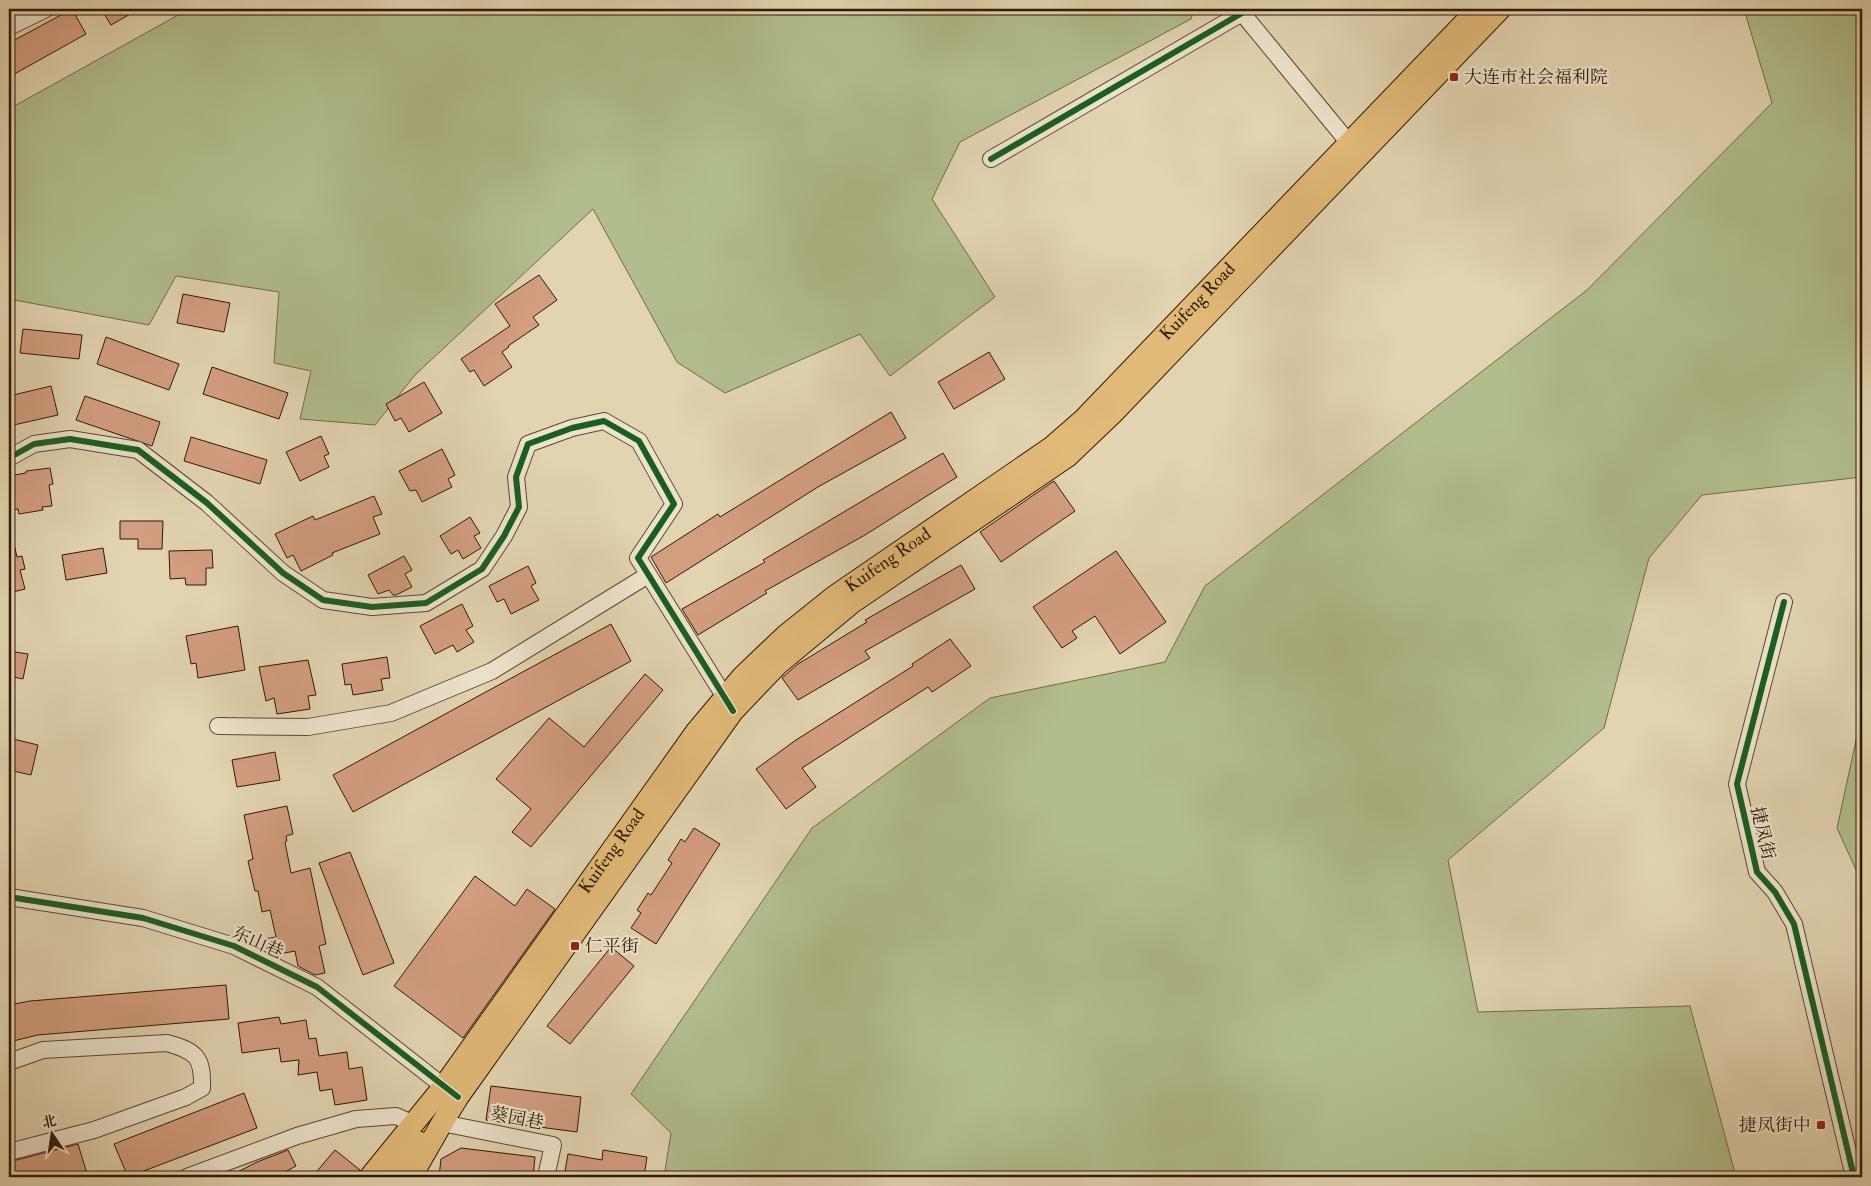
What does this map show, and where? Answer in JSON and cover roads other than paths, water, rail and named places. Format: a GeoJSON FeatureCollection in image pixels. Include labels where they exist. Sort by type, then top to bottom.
{"type":"FeatureCollection","features":[{"type":"Feature","properties":{"kind":"main road","name":"Kuifeng Road"},"geometry":{"type":"LineString","coordinates":[[370,1177],[414,1124],[451,1092],[729,705],[743,676],[785,636],[835,596],[1052,447],[1083,420],[1478,9]]}},
{"type":"Feature","properties":{"kind":"main road","name":"Kuifeng Road"},"geometry":{"type":"LineString","coordinates":[[729,705],[853,602],[1068,456],[1112,414],[1500,9]]}},
{"type":"Feature","properties":{"kind":"main road","name":"Kuifeng Road"},"geometry":{"type":"LineString","coordinates":[[411,1177],[442,1123],[451,1092]]}},
{"type":"Feature","properties":{"kind":"main road"},"geometry":{"type":"LineString","coordinates":[[392,1177],[451,1092]]}},
{"type":"Feature","properties":{"kind":"street"},"geometry":{"type":"LineString","coordinates":[[9,27],[46,9]]}},
{"type":"Feature","properties":{"kind":"street"},"geometry":{"type":"LineString","coordinates":[[991,159],[1242,11],[1349,143]]}},
{"type":"Feature","properties":{"kind":"street"},"geometry":{"type":"LineString","coordinates":[[9,458],[34,444],[70,439],[138,450],[207,503],[283,573],[323,600],[372,607],[426,604],[482,569],[504,536],[519,506],[516,476],[528,444],[572,428],[604,422],[639,441],[674,504],[638,558],[729,705]]}},
{"type":"Feature","properties":{"kind":"street"},"geometry":{"type":"LineString","coordinates":[[218,726],[308,727],[391,713],[492,671],[648,575]]}},
{"type":"Feature","properties":{"kind":"street","name":"捷凤街"},"geometry":{"type":"LineString","coordinates":[[1784,602],[1737,784],[1757,872],[1775,892],[1794,924],[1854,1177]]}},
{"type":"Feature","properties":{"kind":"street","name":"东山巷"},"geometry":{"type":"LineString","coordinates":[[9,896],[143,918],[234,946],[316,987],[451,1092]]}},
{"type":"Feature","properties":{"kind":"street"},"geometry":{"type":"LineString","coordinates":[[9,1062],[43,1050],[167,1043],[186,1048],[196,1056],[202,1070],[202,1088],[186,1097],[94,1130],[9,1152]]}},
{"type":"Feature","properties":{"kind":"street"},"geometry":{"type":"LineString","coordinates":[[187,1177],[297,1136],[356,1119],[396,1116],[414,1124]]}},
{"type":"Feature","properties":{"kind":"street","name":"葵园巷"},"geometry":{"type":"LineString","coordinates":[[442,1123],[552,1145],[546,1177]]}},
{"type":"Feature","properties":{"kind":"place","name":"大连市社会福利院"},"geometry":{"type":"Point","coordinates":[1454,77]}},
{"type":"Feature","properties":{"kind":"place","name":"仁平街"},"geometry":{"type":"Point","coordinates":[575,946]}},
{"type":"Feature","properties":{"kind":"place","name":"捷凤街中"},"geometry":{"type":"Point","coordinates":[1821,1125]}}]}
